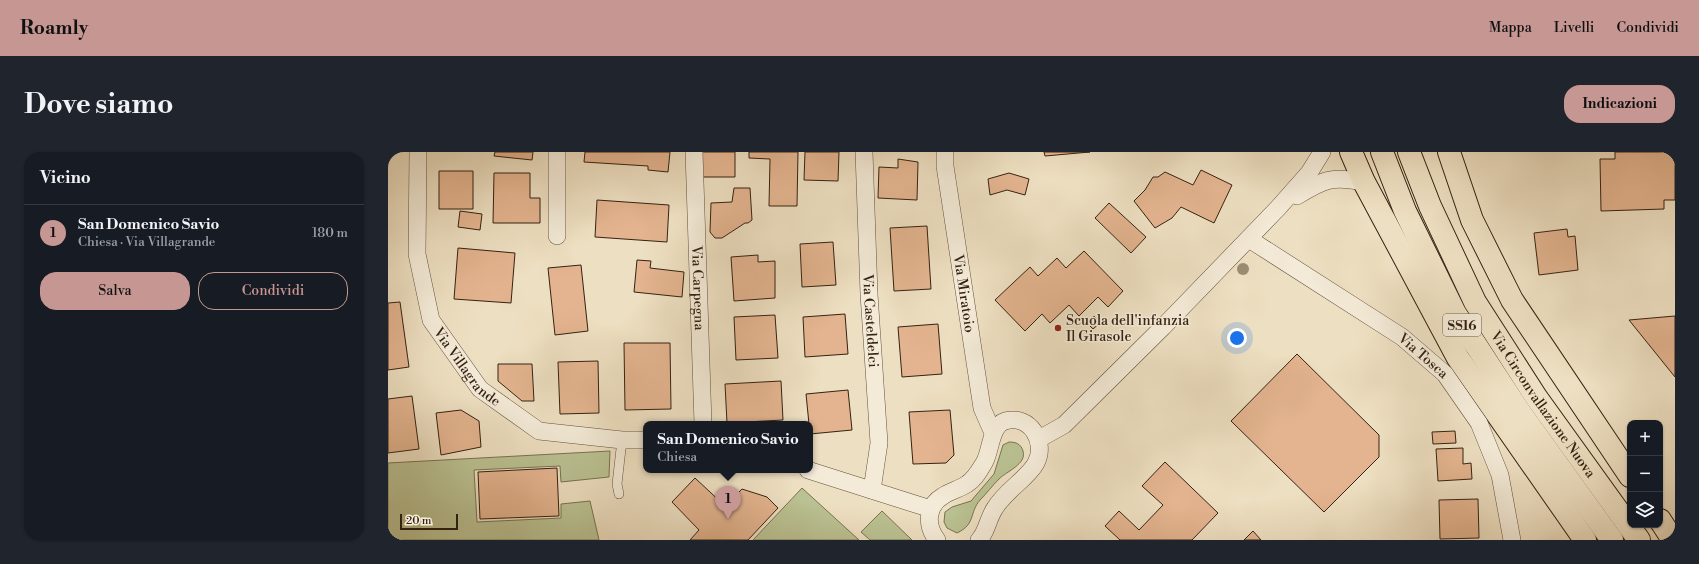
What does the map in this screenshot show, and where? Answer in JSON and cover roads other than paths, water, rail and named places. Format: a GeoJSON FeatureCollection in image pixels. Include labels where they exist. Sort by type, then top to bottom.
{"type":"FeatureCollection","features":[{"type":"Feature","properties":{"kind":"main road"},"geometry":{"type":"LineString","coordinates":[[1351,152],[1364,182],[1458,358],[1585,540]]}},
{"type":"Feature","properties":{"kind":"main road","name":"Via Circonvallazione Nuova"},"geometry":{"type":"LineString","coordinates":[[1382,152],[1405,211],[1455,313],[1519,411],[1612,540]]}},
{"type":"Feature","properties":{"kind":"main road","name":"Via Circonvallazione Nuova"},"geometry":{"type":"LineString","coordinates":[[1409,152],[1430,206],[1475,302],[1536,397],[1639,540]]}},
{"type":"Feature","properties":{"kind":"main road"},"geometry":{"type":"LineString","coordinates":[[1449,152],[1472,220],[1512,300],[1627,472]]}},
{"type":"Feature","properties":{"kind":"main road"},"geometry":{"type":"LineString","coordinates":[[1663,525],[1673,540]]}},
{"type":"Feature","properties":{"kind":"street","name":"Via Villagrande"},"geometry":{"type":"LineString","coordinates":[[418,152],[417,254],[431,320],[480,388],[539,431],[622,440],[643,440]]}},
{"type":"Feature","properties":{"kind":"street"},"geometry":{"type":"LineString","coordinates":[[557,152],[557,236]]}},
{"type":"Feature","properties":{"kind":"street","name":"Via Carpegna"},"geometry":{"type":"LineString","coordinates":[[694,152],[703,421]]}},
{"type":"Feature","properties":{"kind":"street","name":"Via Casteldelci"},"geometry":{"type":"LineString","coordinates":[[864,152],[869,294],[879,443],[872,490]]}},
{"type":"Feature","properties":{"kind":"street","name":"Via Miratoio"},"geometry":{"type":"LineString","coordinates":[[945,152],[945,166],[955,238],[982,408],[993,433]]}},
{"type":"Feature","properties":{"kind":"street"},"geometry":{"type":"LineString","coordinates":[[1039,439],[1064,425],[1163,327],[1249,239],[1310,173],[1322,152]]}},
{"type":"Feature","properties":{"kind":"street"},"geometry":{"type":"LineString","coordinates":[[1278,208],[1317,183],[1333,179],[1348,179],[1364,182]]}},
{"type":"Feature","properties":{"kind":"street","name":"Via Tosca"},"geometry":{"type":"LineString","coordinates":[[1249,239],[1402,337],[1445,374],[1479,423],[1500,475],[1512,540]]}},
{"type":"Feature","properties":{"kind":"street"},"geometry":{"type":"LineString","coordinates":[[937,540],[929,526],[931,509],[935,502],[944,495],[967,484],[977,476],[986,459],[993,433],[1003,422],[1016,420],[1030,426],[1039,439],[1040,451],[1036,464],[994,508],[981,539]]}},
{"type":"Feature","properties":{"kind":"street"},"geometry":{"type":"LineString","coordinates":[[813,472],[931,509]]}},
{"type":"Feature","properties":{"kind":"lane"},"geometry":{"type":"LineString","coordinates":[[619,494],[617,484],[622,440]]}},
{"type":"Feature","properties":{"kind":"place","name":"Scuola dell'infanzia Il Girasole"},"geometry":{"type":"Point","coordinates":[1058,328]}},
{"type":"Feature","properties":{"kind":"place","name":"San Domenico Savio"},"geometry":{"type":"Point","coordinates":[728,519]}}]}
